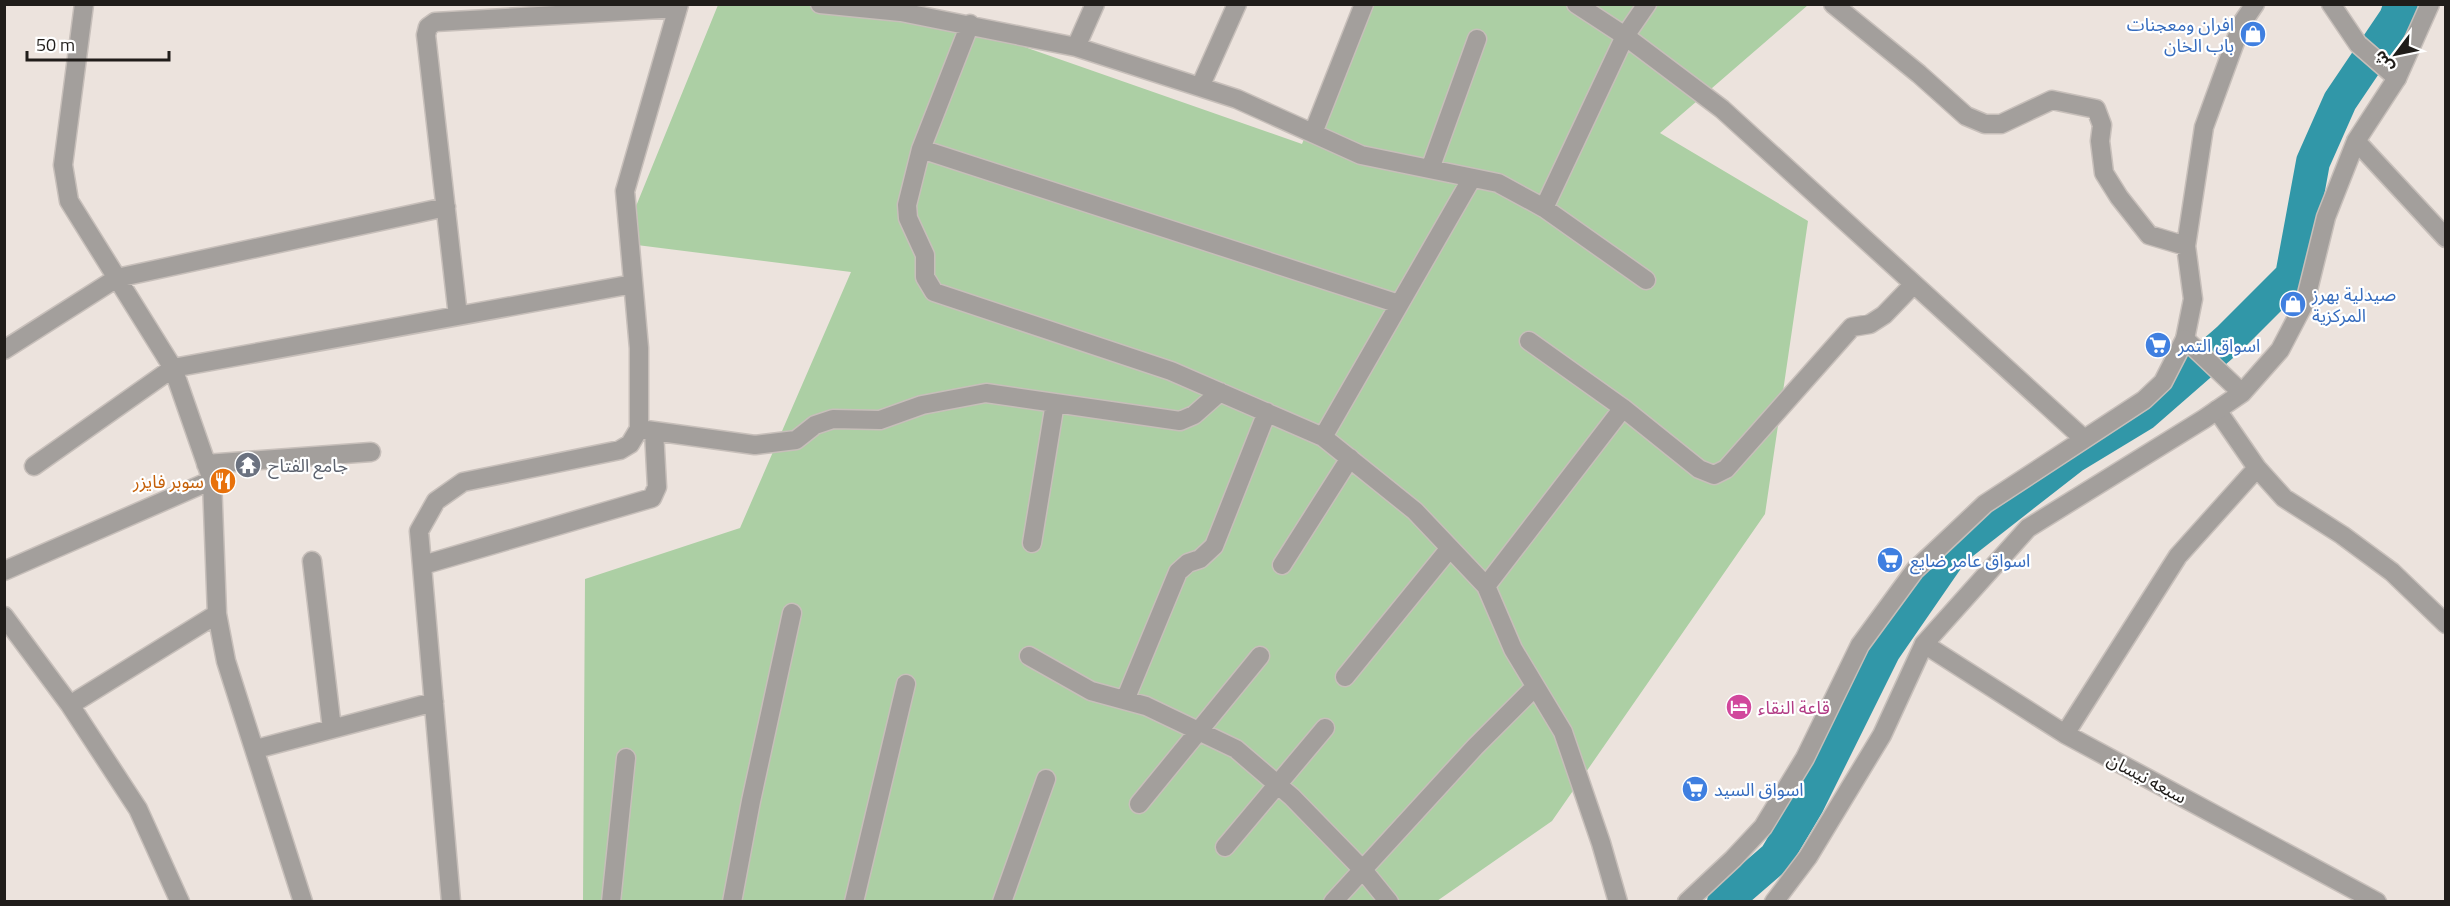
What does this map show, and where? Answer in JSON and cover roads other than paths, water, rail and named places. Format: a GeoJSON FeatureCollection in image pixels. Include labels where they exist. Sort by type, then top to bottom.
{"type":"FeatureCollection","features":[{"type":"Feature","properties":{"kind":"street"},"geometry":{"type":"LineString","coordinates":[[84,4],[63,165],[69,201],[173,368],[209,472],[217,614],[226,661],[303,902]]}},
{"type":"Feature","properties":{"kind":"street"},"geometry":{"type":"LineString","coordinates":[[820,4],[901,12],[946,12],[970,24],[1076,47],[1237,99],[1361,155],[1498,183],[1544,208],[1646,280]]}},
{"type":"Feature","properties":{"kind":"street"},"geometry":{"type":"LineString","coordinates":[[1076,47],[1095,4]]}},
{"type":"Feature","properties":{"kind":"street"},"geometry":{"type":"LineString","coordinates":[[1200,87],[1237,4]]}},
{"type":"Feature","properties":{"kind":"street"},"geometry":{"type":"LineString","coordinates":[[1313,133],[1364,4]]}},
{"type":"Feature","properties":{"kind":"street"},"geometry":{"type":"LineString","coordinates":[[1576,4],[1625,36],[1722,109],[2084,440]]}},
{"type":"Feature","properties":{"kind":"street"},"geometry":{"type":"LineString","coordinates":[[1544,208],[1625,36],[1647,4]]}},
{"type":"Feature","properties":{"kind":"street"},"geometry":{"type":"LineString","coordinates":[[1833,4],[1919,74],[1966,116],[1985,124],[2001,124],[2052,100],[2096,109],[2102,124],[2100,141],[2104,173],[2119,197],[2149,235],[2187,246]]}},
{"type":"Feature","properties":{"kind":"street"},"geometry":{"type":"LineString","coordinates":[[1688,902],[1763,827],[1805,758],[1860,645],[1915,570],[1985,504],[2144,400],[2163,382],[2185,339],[2193,298],[2187,246],[2204,127],[2242,23],[2255,4]]}},
{"type":"Feature","properties":{"kind":"street"},"geometry":{"type":"LineString","coordinates":[[2331,4],[2358,44],[2391,73]]}},
{"type":"Feature","properties":{"kind":"street"},"geometry":{"type":"LineString","coordinates":[[1774,902],[1808,857],[1882,735],[1924,644],[2028,528],[2242,393],[2280,350],[2305,302],[2326,217],[2356,141],[2430,4]]}},
{"type":"Feature","properties":{"kind":"street"},"geometry":{"type":"LineString","coordinates":[[423,566],[652,498],[657,487],[646,430],[625,191],[679,6],[435,22],[428,27],[426,35],[459,316]]}},
{"type":"Feature","properties":{"kind":"street"},"geometry":{"type":"LineString","coordinates":[[970,24],[921,149],[907,205],[908,218],[925,255],[926,277],[934,292],[1171,371],[1323,436],[1415,511],[1486,586],[1513,649],[1563,732],[1601,843],[1618,902]]}},
{"type":"Feature","properties":{"kind":"street"},"geometry":{"type":"LineString","coordinates":[[1430,169],[1477,39]]}},
{"type":"Feature","properties":{"kind":"street"},"geometry":{"type":"LineString","coordinates":[[2356,141],[2445,238]]}},
{"type":"Feature","properties":{"kind":"street"},"geometry":{"type":"LineString","coordinates":[[921,149],[1399,304]]}},
{"type":"Feature","properties":{"kind":"street"},"geometry":{"type":"LineString","coordinates":[[1323,436],[1472,178]]}},
{"type":"Feature","properties":{"kind":"street"},"geometry":{"type":"LineString","coordinates":[[4,350],[117,278],[446,207]]}},
{"type":"Feature","properties":{"kind":"street"},"geometry":{"type":"LineString","coordinates":[[34,466],[173,368],[633,284]]}},
{"type":"Feature","properties":{"kind":"street"},"geometry":{"type":"LineString","coordinates":[[1529,341],[1623,408],[1699,469],[1714,475],[1726,469],[1852,327],[1870,324],[1884,315],[1913,285]]}},
{"type":"Feature","properties":{"kind":"street"},"geometry":{"type":"LineString","coordinates":[[2185,339],[2242,393]]}},
{"type":"Feature","properties":{"kind":"street"},"geometry":{"type":"LineString","coordinates":[[451,902],[420,531],[436,501],[463,482],[620,450],[646,430],[755,445],[796,440],[815,425],[833,419],[880,420],[922,405],[986,393],[1180,421],[1194,416],[1220,392]]}},
{"type":"Feature","properties":{"kind":"street"},"geometry":{"type":"LineString","coordinates":[[1032,543],[1055,403]]}},
{"type":"Feature","properties":{"kind":"street"},"geometry":{"type":"LineString","coordinates":[[1486,586],[1623,408]]}},
{"type":"Feature","properties":{"kind":"street"},"geometry":{"type":"LineString","coordinates":[[2217,410],[2258,468],[2284,498],[2392,572],[2445,624]]}},
{"type":"Feature","properties":{"kind":"street"},"geometry":{"type":"LineString","coordinates":[[1125,700],[1178,572],[1188,563],[1200,559],[1214,546],[1267,412]]}},
{"type":"Feature","properties":{"kind":"street"},"geometry":{"type":"LineString","coordinates":[[4,571],[209,472],[371,452]]}},
{"type":"Feature","properties":{"kind":"street"},"geometry":{"type":"LineString","coordinates":[[1282,565],[1350,458]]}},
{"type":"Feature","properties":{"kind":"street"},"geometry":{"type":"LineString","coordinates":[[2065,734],[2178,556],[2258,468]]}},
{"type":"Feature","properties":{"kind":"street"},"geometry":{"type":"LineString","coordinates":[[1345,677],[1450,548]]}},
{"type":"Feature","properties":{"kind":"street"},"geometry":{"type":"LineString","coordinates":[[312,561],[332,729]]}},
{"type":"Feature","properties":{"kind":"street"},"geometry":{"type":"LineString","coordinates":[[732,902],[751,801],[792,613]]}},
{"type":"Feature","properties":{"kind":"street"},"geometry":{"type":"LineString","coordinates":[[70,705],[217,614]]}},
{"type":"Feature","properties":{"kind":"street"},"geometry":{"type":"LineString","coordinates":[[4,616],[70,705],[138,809],[180,902]]}},
{"type":"Feature","properties":{"kind":"street","name":"سبعه نيسان"},"geometry":{"type":"LineString","coordinates":[[1924,644],[2065,734],[2377,902]]}},
{"type":"Feature","properties":{"kind":"street"},"geometry":{"type":"LineString","coordinates":[[1029,656],[1091,691],[1146,706],[1236,749],[1278,785],[1363,870],[1389,902]]}},
{"type":"Feature","properties":{"kind":"street"},"geometry":{"type":"LineString","coordinates":[[1139,804],[1260,656]]}},
{"type":"Feature","properties":{"kind":"street"},"geometry":{"type":"LineString","coordinates":[[854,902],[906,684]]}},
{"type":"Feature","properties":{"kind":"street"},"geometry":{"type":"LineString","coordinates":[[1333,902],[1475,747],[1535,687]]}},
{"type":"Feature","properties":{"kind":"street"},"geometry":{"type":"LineString","coordinates":[[256,749],[434,702]]}},
{"type":"Feature","properties":{"kind":"street"},"geometry":{"type":"LineString","coordinates":[[1225,847],[1324,728]]}},
{"type":"Feature","properties":{"kind":"street"},"geometry":{"type":"LineString","coordinates":[[611,902],[626,758]]}},
{"type":"Feature","properties":{"kind":"street"},"geometry":{"type":"LineString","coordinates":[[1002,902],[1046,779]]}},
{"type":"Feature","properties":{"kind":"waterway"},"geometry":{"type":"LineString","coordinates":[[1724,902],[1776,857],[1808,803],[1884,650],[1953,550],[2072,457],[2143,414],[2229,339],[2292,276],[2313,162],[2340,101],[2396,18],[2401,4]]}},
{"type":"Feature","properties":{"kind":"place","name":"افران ومعجنات باب الخان"},"geometry":{"type":"Point","coordinates":[2253,34]}},
{"type":"Feature","properties":{"kind":"place","name":"صيدلية بهرز المركزية"},"geometry":{"type":"Point","coordinates":[2293,304]}},
{"type":"Feature","properties":{"kind":"place","name":"اسواق التمر"},"geometry":{"type":"Point","coordinates":[2158,345]}},
{"type":"Feature","properties":{"kind":"place","name":"جامع الفتاح"},"geometry":{"type":"Point","coordinates":[248,465]}},
{"type":"Feature","properties":{"kind":"place","name":"سوبر فايزر"},"geometry":{"type":"Point","coordinates":[223,481]}},
{"type":"Feature","properties":{"kind":"place","name":"اسواق عامر ضايع"},"geometry":{"type":"Point","coordinates":[1890,560]}},
{"type":"Feature","properties":{"kind":"place","name":"قاعة النقاء"},"geometry":{"type":"Point","coordinates":[1739,707]}},
{"type":"Feature","properties":{"kind":"place","name":"اسواق السيد"},"geometry":{"type":"Point","coordinates":[1695,789]}}]}
